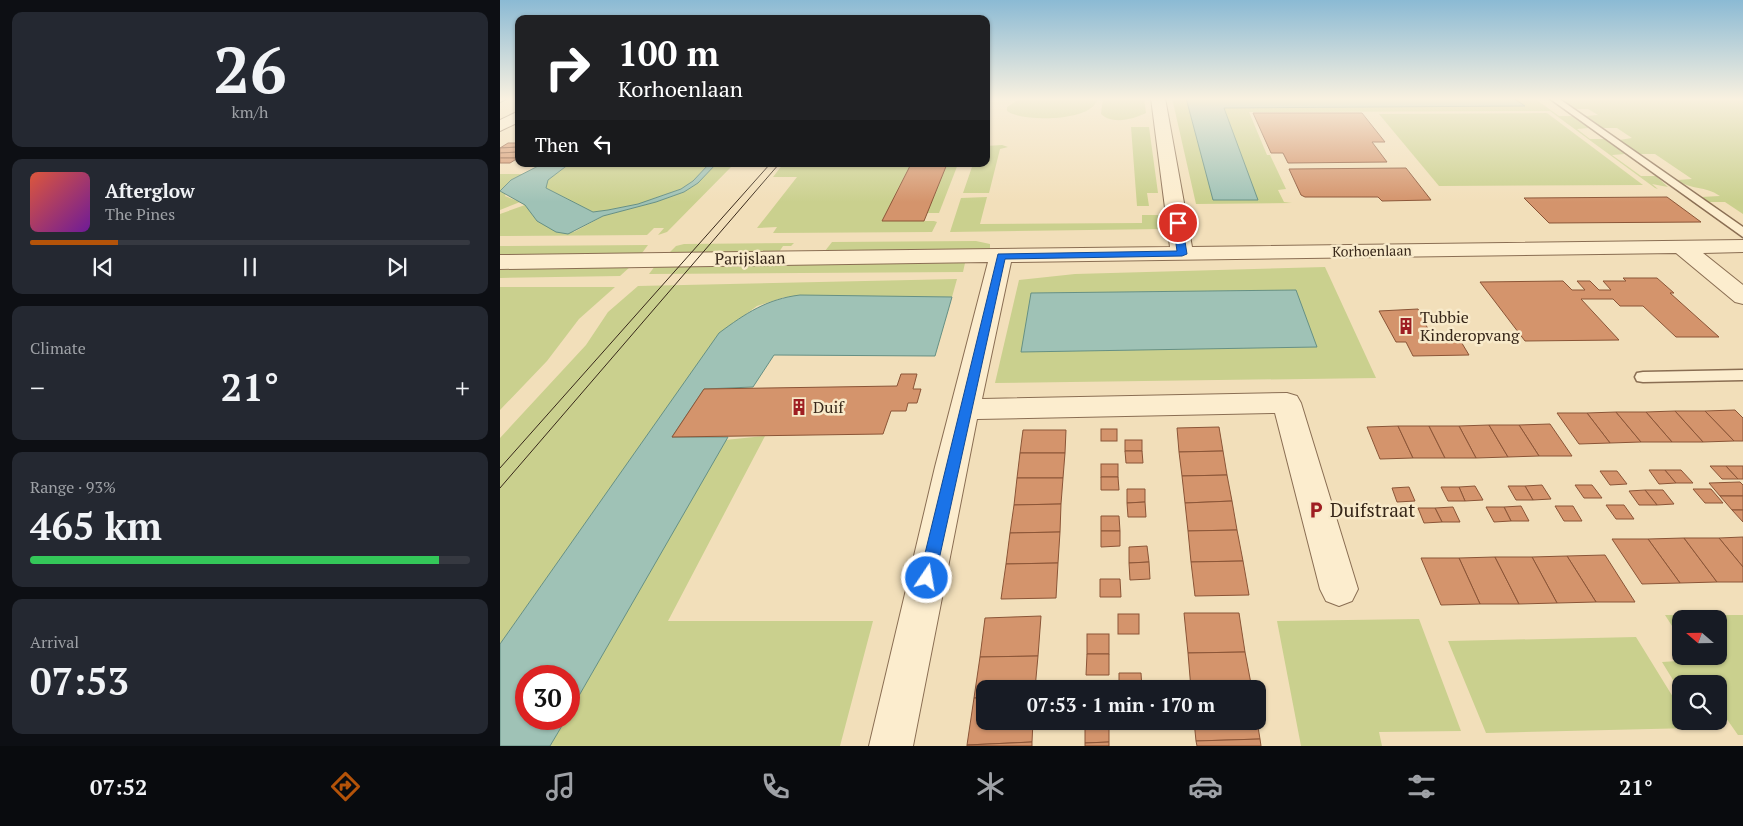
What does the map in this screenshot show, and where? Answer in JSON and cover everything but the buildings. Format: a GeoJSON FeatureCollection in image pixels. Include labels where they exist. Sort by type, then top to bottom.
{"type":"FeatureCollection","features":[{"type":"Feature","properties":{"kind":"street"},"geometry":{"type":"LineString","coordinates":[[1163,133],[1182,254]]}},
{"type":"Feature","properties":{"kind":"street","name":"Korhoenlaan"},"geometry":{"type":"LineString","coordinates":[[1001,256],[1743,246]]}},
{"type":"Feature","properties":{"kind":"street"},"geometry":{"type":"LineString","coordinates":[[1682,247],[1743,297]]}},
{"type":"Feature","properties":{"kind":"street"},"geometry":{"type":"LineString","coordinates":[[891,746],[965,409],[1001,256]]}},
{"type":"Feature","properties":{"kind":"street","name":"Parijslaan"},"geometry":{"type":"LineString","coordinates":[[500,262],[1001,256]]}},
{"type":"Feature","properties":{"kind":"street"},"geometry":{"type":"LineString","coordinates":[[965,409],[1287,403],[1339,589]]}},
{"type":"Feature","properties":{"kind":"lane"},"geometry":{"type":"LineString","coordinates":[[1602,133],[1743,233]]}},
{"type":"Feature","properties":{"kind":"lane"},"geometry":{"type":"LineString","coordinates":[[1643,377],[1743,376]]}},
{"type":"Feature","properties":{"kind":"green space"},"geometry":{"type":"Polygon","coordinates":[[[1131,133],[1150,133],[1158,193],[1147,193],[1149,206],[1137,206],[1131,133]]]}},
{"type":"Feature","properties":{"kind":"green space"},"geometry":{"type":"Polygon","coordinates":[[[1180,133],[1196,133],[1214,200],[1221,133],[1258,133],[1267,155],[1270,155],[1286,189],[1278,190],[1284,202],[1292,203],[1196,204],[1180,133]]]}},
{"type":"Feature","properties":{"kind":"green space"},"geometry":{"type":"Polygon","coordinates":[[[1395,133],[1573,133],[1643,185],[1439,186],[1395,133]]]}},
{"type":"Feature","properties":{"kind":"green space"},"geometry":{"type":"Polygon","coordinates":[[[1580,133],[1590,139],[1604,139],[1625,154],[1612,155],[1641,176],[1656,176],[1668,187],[1652,184],[1658,189],[1580,133]]]}},
{"type":"Feature","properties":{"kind":"green space"},"geometry":{"type":"Polygon","coordinates":[[[1624,133],[1743,133],[1743,214],[1725,202],[1709,202],[1701,197],[1720,196],[1709,190],[1688,186],[1677,180],[1692,179],[1655,154],[1639,154],[1619,140],[1632,138],[1624,133]]]}},
{"type":"Feature","properties":{"kind":"green space"},"geometry":{"type":"Polygon","coordinates":[[[1002,145],[1008,147],[1000,149],[989,193],[963,193],[972,167],[990,167],[990,146],[1002,145]]]}},
{"type":"Feature","properties":{"kind":"green space"},"geometry":{"type":"Polygon","coordinates":[[[565,167],[706,167],[693,181],[681,189],[638,204],[593,212],[546,188],[548,180],[565,167]]]}},
{"type":"Feature","properties":{"kind":"green space"},"geometry":{"type":"Polygon","coordinates":[[[713,167],[731,167],[667,232],[658,235],[664,228],[654,228],[647,235],[500,236],[500,214],[525,205],[537,221],[574,232],[603,216],[656,202],[684,192],[698,183],[713,167]]]}},
{"type":"Feature","properties":{"kind":"green space"},"geometry":{"type":"Polygon","coordinates":[[[781,167],[909,167],[882,221],[937,222],[932,232],[773,233],[777,227],[757,228],[797,177],[773,177],[781,167]]]}},
{"type":"Feature","properties":{"kind":"green space"},"geometry":{"type":"Polygon","coordinates":[[[946,167],[957,167],[939,213],[927,213],[946,167]]]}},
{"type":"Feature","properties":{"kind":"green space"},"geometry":{"type":"Polygon","coordinates":[[[500,174],[523,174],[511,180],[505,196],[520,202],[500,210],[500,174]]]}},
{"type":"Feature","properties":{"kind":"green space"},"geometry":{"type":"Polygon","coordinates":[[[987,197],[980,224],[1142,223],[1142,215],[1160,215],[1162,229],[950,232],[961,198],[987,197]]]}},
{"type":"Feature","properties":{"kind":"green space"},"geometry":{"type":"Polygon","coordinates":[[[976,241],[990,244],[990,250],[825,251],[832,242],[976,241]]]}},
{"type":"Feature","properties":{"kind":"green space"},"geometry":{"type":"Polygon","coordinates":[[[794,243],[791,246],[783,246],[779,252],[669,253],[676,246],[684,244],[794,243]]]}},
{"type":"Feature","properties":{"kind":"green space"},"geometry":{"type":"Polygon","coordinates":[[[648,245],[642,253],[500,255],[500,246],[648,245]]]}},
{"type":"Feature","properties":{"kind":"green space"},"geometry":{"type":"Polygon","coordinates":[[[965,263],[963,272],[649,274],[655,266],[965,263]]]}},
{"type":"Feature","properties":{"kind":"green space"},"geometry":{"type":"Polygon","coordinates":[[[631,266],[620,276],[500,278],[500,267],[631,266]]]}},
{"type":"Feature","properties":{"kind":"green space"},"geometry":{"type":"Polygon","coordinates":[[[1325,267],[1376,378],[995,383],[1019,280],[1075,274],[1325,267]]]}},
{"type":"Feature","properties":{"kind":"green space"},"geometry":{"type":"Polygon","coordinates":[[[957,279],[952,297],[785,297],[757,306],[720,333],[500,644],[500,438],[586,345],[608,312],[638,286],[957,279]]]}},
{"type":"Feature","properties":{"kind":"green space"},"geometry":{"type":"Polygon","coordinates":[[[500,287],[615,287],[579,319],[547,361],[500,410],[500,287]]]}},
{"type":"Feature","properties":{"kind":"green space"},"geometry":{"type":"Polygon","coordinates":[[[765,436],[668,621],[873,621],[840,746],[550,746],[559,730],[580,730],[580,694],[725,440],[765,436]]]}},
{"type":"Feature","properties":{"kind":"green space"},"geometry":{"type":"Polygon","coordinates":[[[1665,615],[1672,615],[1672,626],[1665,615]]]}},
{"type":"Feature","properties":{"kind":"green space"},"geometry":{"type":"Polygon","coordinates":[[[1728,615],[1743,615],[1743,735],[1738,735],[1727,719],[1727,675],[1672,675],[1672,678],[1662,662],[1672,661],[1672,665],[1728,665],[1728,615]]]}},
{"type":"Feature","properties":{"kind":"green space"},"geometry":{"type":"Polygon","coordinates":[[[1419,619],[1461,731],[1379,732],[1382,746],[1301,746],[1277,621],[1419,619]]]}},
{"type":"Feature","properties":{"kind":"green space"},"geometry":{"type":"Polygon","coordinates":[[[1636,637],[1672,695],[1672,729],[1486,733],[1448,641],[1636,637]]]}},
{"type":"Feature","properties":{"kind":"water"},"geometry":{"type":"Polygon","coordinates":[[[1195,133],[1233,133],[1258,200],[1213,200],[1195,133]]]}},
{"type":"Feature","properties":{"kind":"water"},"geometry":{"type":"Polygon","coordinates":[[[536,167],[565,167],[548,180],[546,188],[593,212],[638,204],[681,189],[693,181],[706,167],[713,167],[698,183],[684,192],[656,202],[603,216],[568,234],[556,232],[537,221],[525,205],[500,191],[511,180],[536,167]]]}},
{"type":"Feature","properties":{"kind":"water"},"geometry":{"type":"Polygon","coordinates":[[[1296,290],[1317,347],[1021,352],[1031,293],[1296,290]]]}},
{"type":"Feature","properties":{"kind":"water"},"geometry":{"type":"Polygon","coordinates":[[[800,295],[952,297],[935,356],[774,355],[753,387],[704,389],[672,437],[728,437],[580,694],[580,665],[515,665],[515,730],[559,730],[550,746],[500,746],[500,644],[719,333],[757,308],[788,297],[800,295]]]}},
{"type":"Feature","properties":{"kind":"tram line"},"geometry":{"type":"LineString","coordinates":[[500,468],[767,167]]}},
{"type":"Feature","properties":{"kind":"tram line"},"geometry":{"type":"LineString","coordinates":[[500,488],[776,167]]}},
{"type":"Feature","properties":{"kind":"place","name":"Tubbie Kinderopvang"},"geometry":{"type":"Point","coordinates":[1406,326]}},
{"type":"Feature","properties":{"kind":"place","name":"Duif"},"geometry":{"type":"Point","coordinates":[799,407]}},
{"type":"Feature","properties":{"kind":"place","name":"Duifstraat"},"geometry":{"type":"Point","coordinates":[1316,510]}},
{"type":"Feature","properties":{"kind":"route"},"geometry":{"type":"LineString","coordinates":[[927,578],[1001,256],[1182,254],[1178,223]]}}]}
